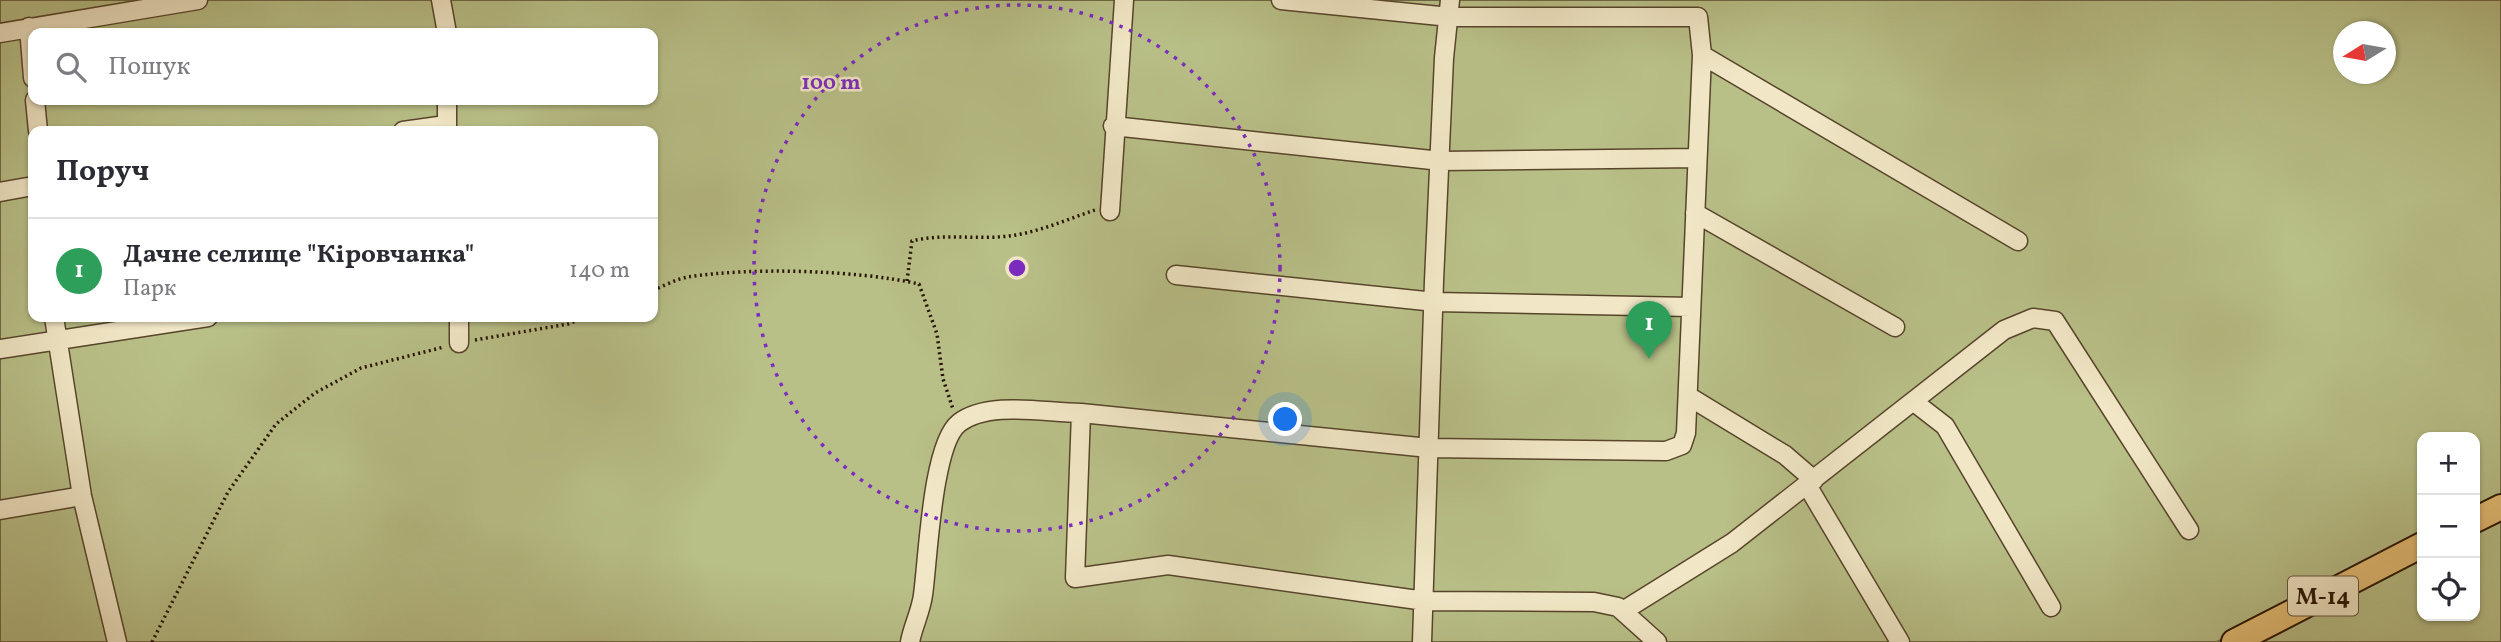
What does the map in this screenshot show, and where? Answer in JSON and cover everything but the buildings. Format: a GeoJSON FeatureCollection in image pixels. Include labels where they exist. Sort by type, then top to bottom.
{"type":"FeatureCollection","features":[{"type":"Feature","properties":{"kind":"highway"},"geometry":{"type":"LineString","coordinates":[[2480,518],[2501,507]]}},
{"type":"Feature","properties":{"kind":"highway","name":"М-14"},"geometry":{"type":"LineString","coordinates":[[2234,642],[2417,548]]}},
{"type":"Feature","properties":{"kind":"lane"},"geometry":{"type":"LineString","coordinates":[[0,33],[198,0]]}},
{"type":"Feature","properties":{"kind":"lane"},"geometry":{"type":"LineString","coordinates":[[441,0],[446,28]]}},
{"type":"Feature","properties":{"kind":"lane"},"geometry":{"type":"LineString","coordinates":[[1110,208],[1113,126],[1124,0]]}},
{"type":"Feature","properties":{"kind":"lane"},"geometry":{"type":"LineString","coordinates":[[910,642],[923,599],[934,496],[946,444],[958,423],[993,411],[1081,413],[1429,448],[1666,451],[1682,444],[1686,433],[1688,396],[1702,55],[1698,18],[1280,0]]}},
{"type":"Feature","properties":{"kind":"lane"},"geometry":{"type":"LineString","coordinates":[[1422,642],[1444,58],[1450,8]]}},
{"type":"Feature","properties":{"kind":"lane"},"geometry":{"type":"LineString","coordinates":[[1702,55],[2018,241]]}},
{"type":"Feature","properties":{"kind":"lane"},"geometry":{"type":"LineString","coordinates":[[35,105],[38,126]]}},
{"type":"Feature","properties":{"kind":"lane"},"geometry":{"type":"LineString","coordinates":[[447,105],[447,126]]}},
{"type":"Feature","properties":{"kind":"lane"},"geometry":{"type":"LineString","coordinates":[[1113,126],[1441,161],[1698,158]]}},
{"type":"Feature","properties":{"kind":"lane"},"geometry":{"type":"LineString","coordinates":[[0,192],[28,187]]}},
{"type":"Feature","properties":{"kind":"lane"},"geometry":{"type":"LineString","coordinates":[[1695,213],[1895,327]]}},
{"type":"Feature","properties":{"kind":"lane"},"geometry":{"type":"LineString","coordinates":[[1176,275],[1435,302],[1691,307]]}},
{"type":"Feature","properties":{"kind":"lane"},"geometry":{"type":"LineString","coordinates":[[1623,611],[1732,543],[2004,330],[2033,318],[2055,321],[2189,530]]}},
{"type":"Feature","properties":{"kind":"lane"},"geometry":{"type":"LineString","coordinates":[[55,322],[82,496],[117,642]]}},
{"type":"Feature","properties":{"kind":"lane"},"geometry":{"type":"LineString","coordinates":[[0,349],[172,322]]}},
{"type":"Feature","properties":{"kind":"lane"},"geometry":{"type":"LineString","coordinates":[[459,322],[459,343]]}},
{"type":"Feature","properties":{"kind":"lane"},"geometry":{"type":"LineString","coordinates":[[1688,396],[1785,455],[1811,482],[1900,642]]}},
{"type":"Feature","properties":{"kind":"lane"},"geometry":{"type":"LineString","coordinates":[[1914,402],[1945,426],[2051,607]]}},
{"type":"Feature","properties":{"kind":"lane"},"geometry":{"type":"LineString","coordinates":[[1081,413],[1075,578],[1168,565],[1425,601],[1594,601],[1618,607],[1657,642]]}},
{"type":"Feature","properties":{"kind":"lane"},"geometry":{"type":"LineString","coordinates":[[0,510],[82,496]]}},
{"type":"Feature","properties":{"kind":"path"},"geometry":{"type":"LineString","coordinates":[[908,281],[912,241],[937,235],[977,238],[1021,234],[1110,208]]}},
{"type":"Feature","properties":{"kind":"path"},"geometry":{"type":"LineString","coordinates":[[658,288],[685,277],[744,273],[884,276],[919,284],[937,334],[943,379],[958,423]]}},
{"type":"Feature","properties":{"kind":"path"},"geometry":{"type":"LineString","coordinates":[[152,642],[228,492],[276,424],[315,393],[361,368],[459,343],[573,322]]}},
{"type":"Feature","properties":{"kind":"green space"},"geometry":{"type":"Polygon","coordinates":[[[0,0],[2501,0],[2501,495],[2480,506],[2480,432],[2417,432],[2417,539],[2217,642],[0,642],[0,0]]]}},
{"type":"Feature","properties":{"kind":"green space"},"geometry":{"type":"Polygon","coordinates":[[[2501,519],[2501,642],[2254,642],[2417,558],[2417,621],[2480,621],[2480,530],[2501,519]]]}},
{"type":"Feature","properties":{"kind":"place","name":"Дачне селище \"Кіровчанка\""},"geometry":{"type":"Point","coordinates":[1649,359]}}]}
